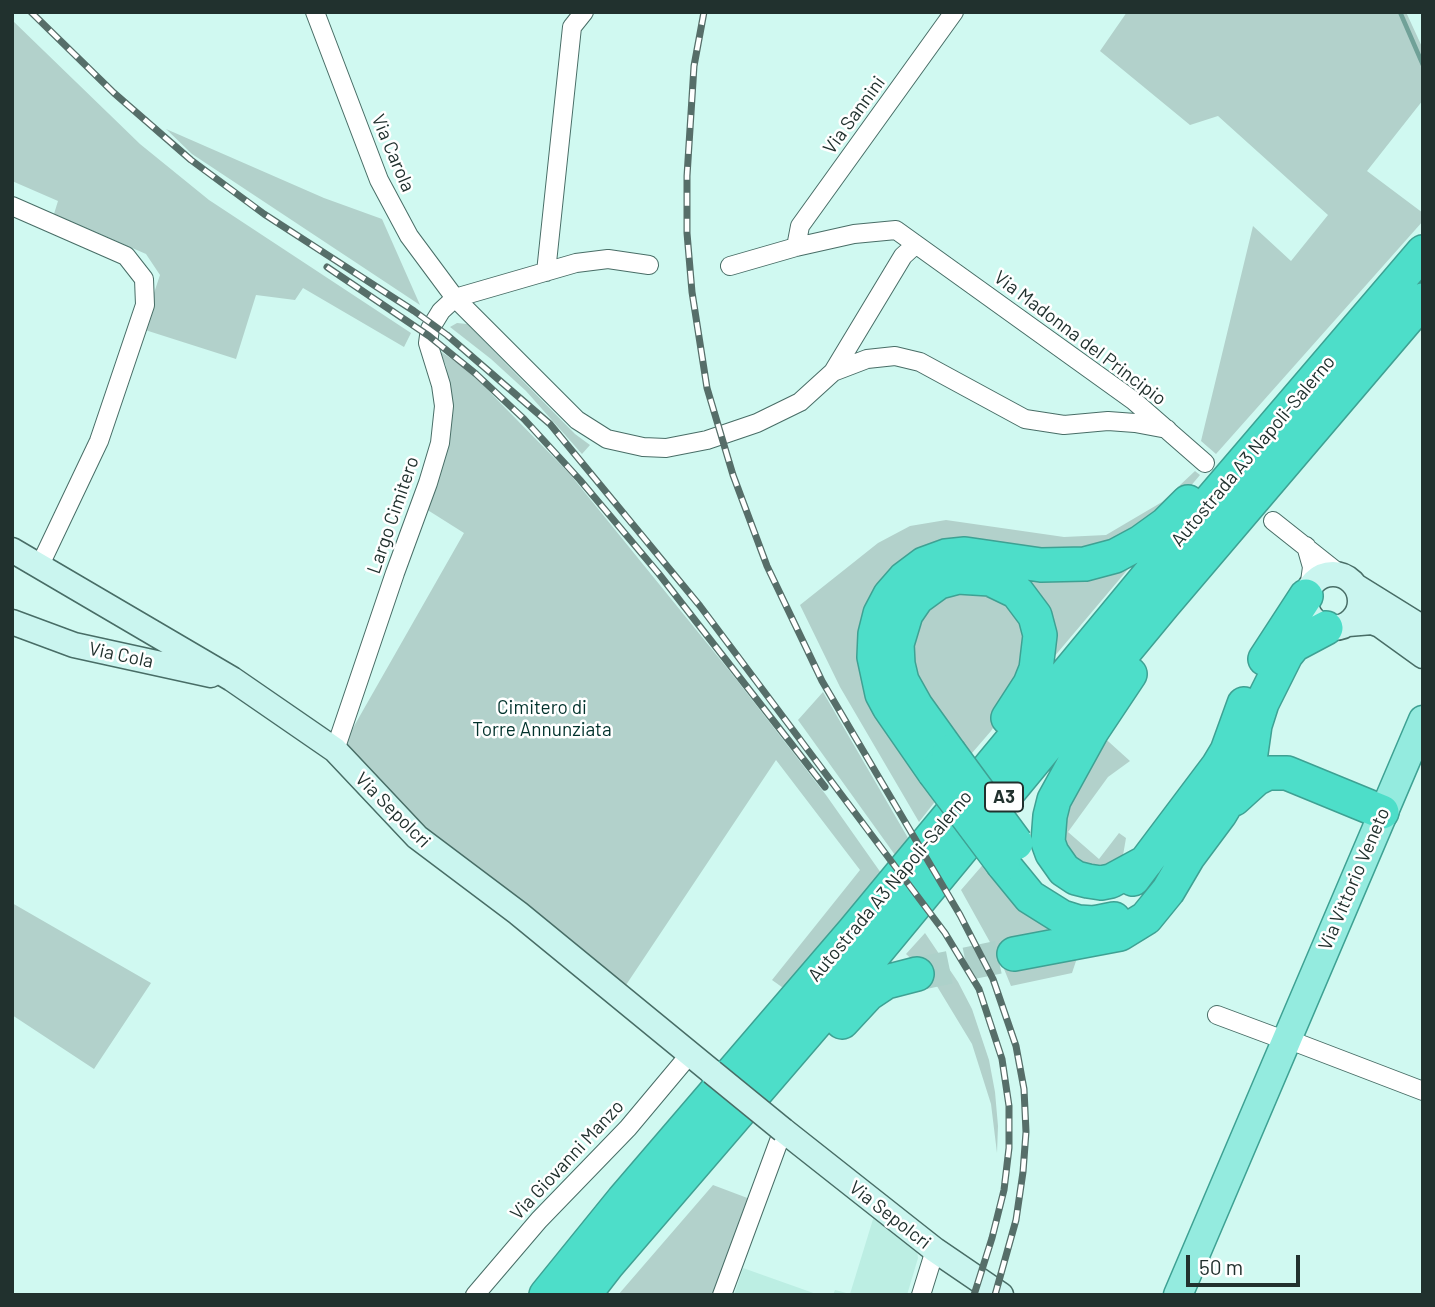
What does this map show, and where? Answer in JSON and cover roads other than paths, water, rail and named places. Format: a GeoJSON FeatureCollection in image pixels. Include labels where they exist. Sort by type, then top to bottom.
{"type":"FeatureCollection","features":[{"type":"Feature","properties":{"kind":"highway","name":"Autostrada A3 Napoli-Salerno"},"geometry":{"type":"LineString","coordinates":[[547,1295],[623,1200],[914,859],[1423,252]]}},
{"type":"Feature","properties":{"kind":"highway","name":"Autostrada A3 Napoli-Salerno"},"geometry":{"type":"LineString","coordinates":[[584,1295],[639,1227],[859,972],[1276,471],[1423,300]]}},
{"type":"Feature","properties":{"kind":"highway"},"geometry":{"type":"LineString","coordinates":[[1188,858],[1145,902],[1112,919],[1094,923],[1078,922],[1045,909],[1030,897],[1009,853],[942,762],[888,707],[882,694],[874,657],[875,634],[880,614],[890,595],[904,579],[925,564],[946,556],[965,554],[1062,566],[1085,564],[1115,556],[1141,542],[1167,524],[1198,492],[1311,364],[1360,325]]}},
{"type":"Feature","properties":{"kind":"highway"},"geometry":{"type":"LineString","coordinates":[[1146,862],[1122,877],[1101,883],[1076,877],[1064,870],[1048,842],[1054,800],[1092,731],[1129,674],[1223,553],[1276,471]]}},
{"type":"Feature","properties":{"kind":"highway"},"geometry":{"type":"LineString","coordinates":[[914,859],[953,789],[1019,703],[1036,670],[1040,635],[1035,616],[1024,600],[1007,586],[974,576],[939,582],[916,598],[906,614],[897,644],[902,681],[942,762]]}},
{"type":"Feature","properties":{"kind":"highway"},"geometry":{"type":"LineString","coordinates":[[1009,853],[1058,890],[1082,901],[1105,900],[1127,887],[1218,766],[1227,751],[1241,709],[1260,667],[1308,592]]}},
{"type":"Feature","properties":{"kind":"highway"},"geometry":{"type":"LineString","coordinates":[[1014,954],[1102,938],[1134,927],[1146,918],[1168,891],[1220,814],[1246,767],[1262,703],[1277,670],[1294,645],[1337,626]]}},
{"type":"Feature","properties":{"kind":"highway"},"geometry":{"type":"LineString","coordinates":[[1220,814],[1256,779],[1268,773],[1287,772],[1382,812]]}},
{"type":"Feature","properties":{"kind":"highway"},"geometry":{"type":"LineString","coordinates":[[639,1227],[697,1178],[745,1130],[795,1071],[868,994],[886,982],[917,974]]}},
{"type":"Feature","properties":{"kind":"main road","name":"Via Vittorio Veneto"},"geometry":{"type":"LineString","coordinates":[[1178,1295],[1423,720]]}},
{"type":"Feature","properties":{"kind":"street","name":"Via Carola"},"geometry":{"type":"LineString","coordinates":[[315,12],[379,180],[409,236],[455,298]]}},
{"type":"Feature","properties":{"kind":"street"},"geometry":{"type":"LineString","coordinates":[[546,272],[572,27],[584,12]]}},
{"type":"Feature","properties":{"kind":"street","name":"Via Sannini"},"geometry":{"type":"LineString","coordinates":[[796,247],[800,226],[954,12]]}},
{"type":"Feature","properties":{"kind":"street"},"geometry":{"type":"LineString","coordinates":[[12,206],[126,256],[144,279],[145,305],[99,441],[40,565]]}},
{"type":"Feature","properties":{"kind":"street","name":"Via Madonna del Principio"},"geometry":{"type":"LineString","coordinates":[[730,266],[796,247],[885,229],[896,230],[1134,401],[1167,429]]}},
{"type":"Feature","properties":{"kind":"street"},"geometry":{"type":"LineString","coordinates":[[833,372],[903,256],[915,245]]}},
{"type":"Feature","properties":{"kind":"street"},"geometry":{"type":"LineString","coordinates":[[455,298],[576,264],[608,259],[649,265]]}},
{"type":"Feature","properties":{"kind":"street","name":"Via Madonna del Principio"},"geometry":{"type":"LineString","coordinates":[[455,298],[577,420],[597,433],[623,444],[666,448],[732,432],[800,402],[833,372],[867,359],[895,356],[920,362],[1025,419],[1064,425],[1108,421],[1167,429]]}},
{"type":"Feature","properties":{"kind":"street","name":"Largo Cimitero"},"geometry":{"type":"LineString","coordinates":[[335,750],[440,443],[444,406],[441,385],[428,343],[430,328],[441,311],[455,298]]}},
{"type":"Feature","properties":{"kind":"street"},"geometry":{"type":"LineString","coordinates":[[1167,429],[1205,463]]}},
{"type":"Feature","properties":{"kind":"street"},"geometry":{"type":"LineString","coordinates":[[1273,521],[1348,581],[1423,628]]}},
{"type":"Feature","properties":{"kind":"street"},"geometry":{"type":"LineString","coordinates":[[1306,546],[1311,567],[1308,611],[1312,619],[1337,626],[1372,622],[1423,656]]}},
{"type":"Feature","properties":{"kind":"street","name":"Via Sepolcri"},"geometry":{"type":"LineString","coordinates":[[12,550],[232,680],[335,750],[416,837],[529,922],[783,1130],[935,1250],[1002,1295]]}},
{"type":"Feature","properties":{"kind":"street"},"geometry":{"type":"LineString","coordinates":[[1308,592],[1313,582],[1326,575],[1348,581],[1359,594],[1360,607],[1337,626]]}},
{"type":"Feature","properties":{"kind":"street","name":"Via Cola"},"geometry":{"type":"LineString","coordinates":[[12,622],[74,645],[232,680]]}},
{"type":"Feature","properties":{"kind":"street"},"geometry":{"type":"LineString","coordinates":[[1217,1015],[1423,1091]]}},
{"type":"Feature","properties":{"kind":"street","name":"Via Giovanni Manzo"},"geometry":{"type":"LineString","coordinates":[[475,1295],[538,1221],[628,1129],[690,1054]]}},
{"type":"Feature","properties":{"kind":"street"},"geometry":{"type":"LineString","coordinates":[[722,1295],[783,1130]]}},
{"type":"Feature","properties":{"kind":"street"},"geometry":{"type":"LineString","coordinates":[[921,1295],[935,1250]]}},
{"type":"Feature","properties":{"kind":"waterway"},"geometry":{"type":"LineString","coordinates":[[1400,12],[1423,65]]}},
{"type":"Feature","properties":{"kind":"tunnel"},"geometry":{"type":"LineString","coordinates":[[917,974],[1014,954]]}},
{"type":"Feature","properties":{"kind":"railway"},"geometry":{"type":"LineString","coordinates":[[31,12],[114,93],[191,160],[264,214],[447,335],[550,424],[700,606],[945,933],[979,989],[1002,1059],[1009,1106],[1009,1148],[1004,1190],[974,1295]]}},
{"type":"Feature","properties":{"kind":"railway"},"geometry":{"type":"LineString","coordinates":[[704,12],[694,66],[687,176],[687,233],[692,292],[707,388],[733,475],[767,566],[822,681],[960,915],[993,979],[1016,1046],[1024,1089],[1026,1132],[1023,1172],[1016,1220],[995,1295]]}},
{"type":"Feature","properties":{"kind":"railway"},"geometry":{"type":"LineString","coordinates":[[327,267],[429,336],[476,374],[524,419],[580,480],[659,574],[825,787]]}},
{"type":"Feature","properties":{"kind":"park label","name":"Cimitero di Torre Annunziata"},"geometry":{"type":"Point","coordinates":[542,719]}}]}
